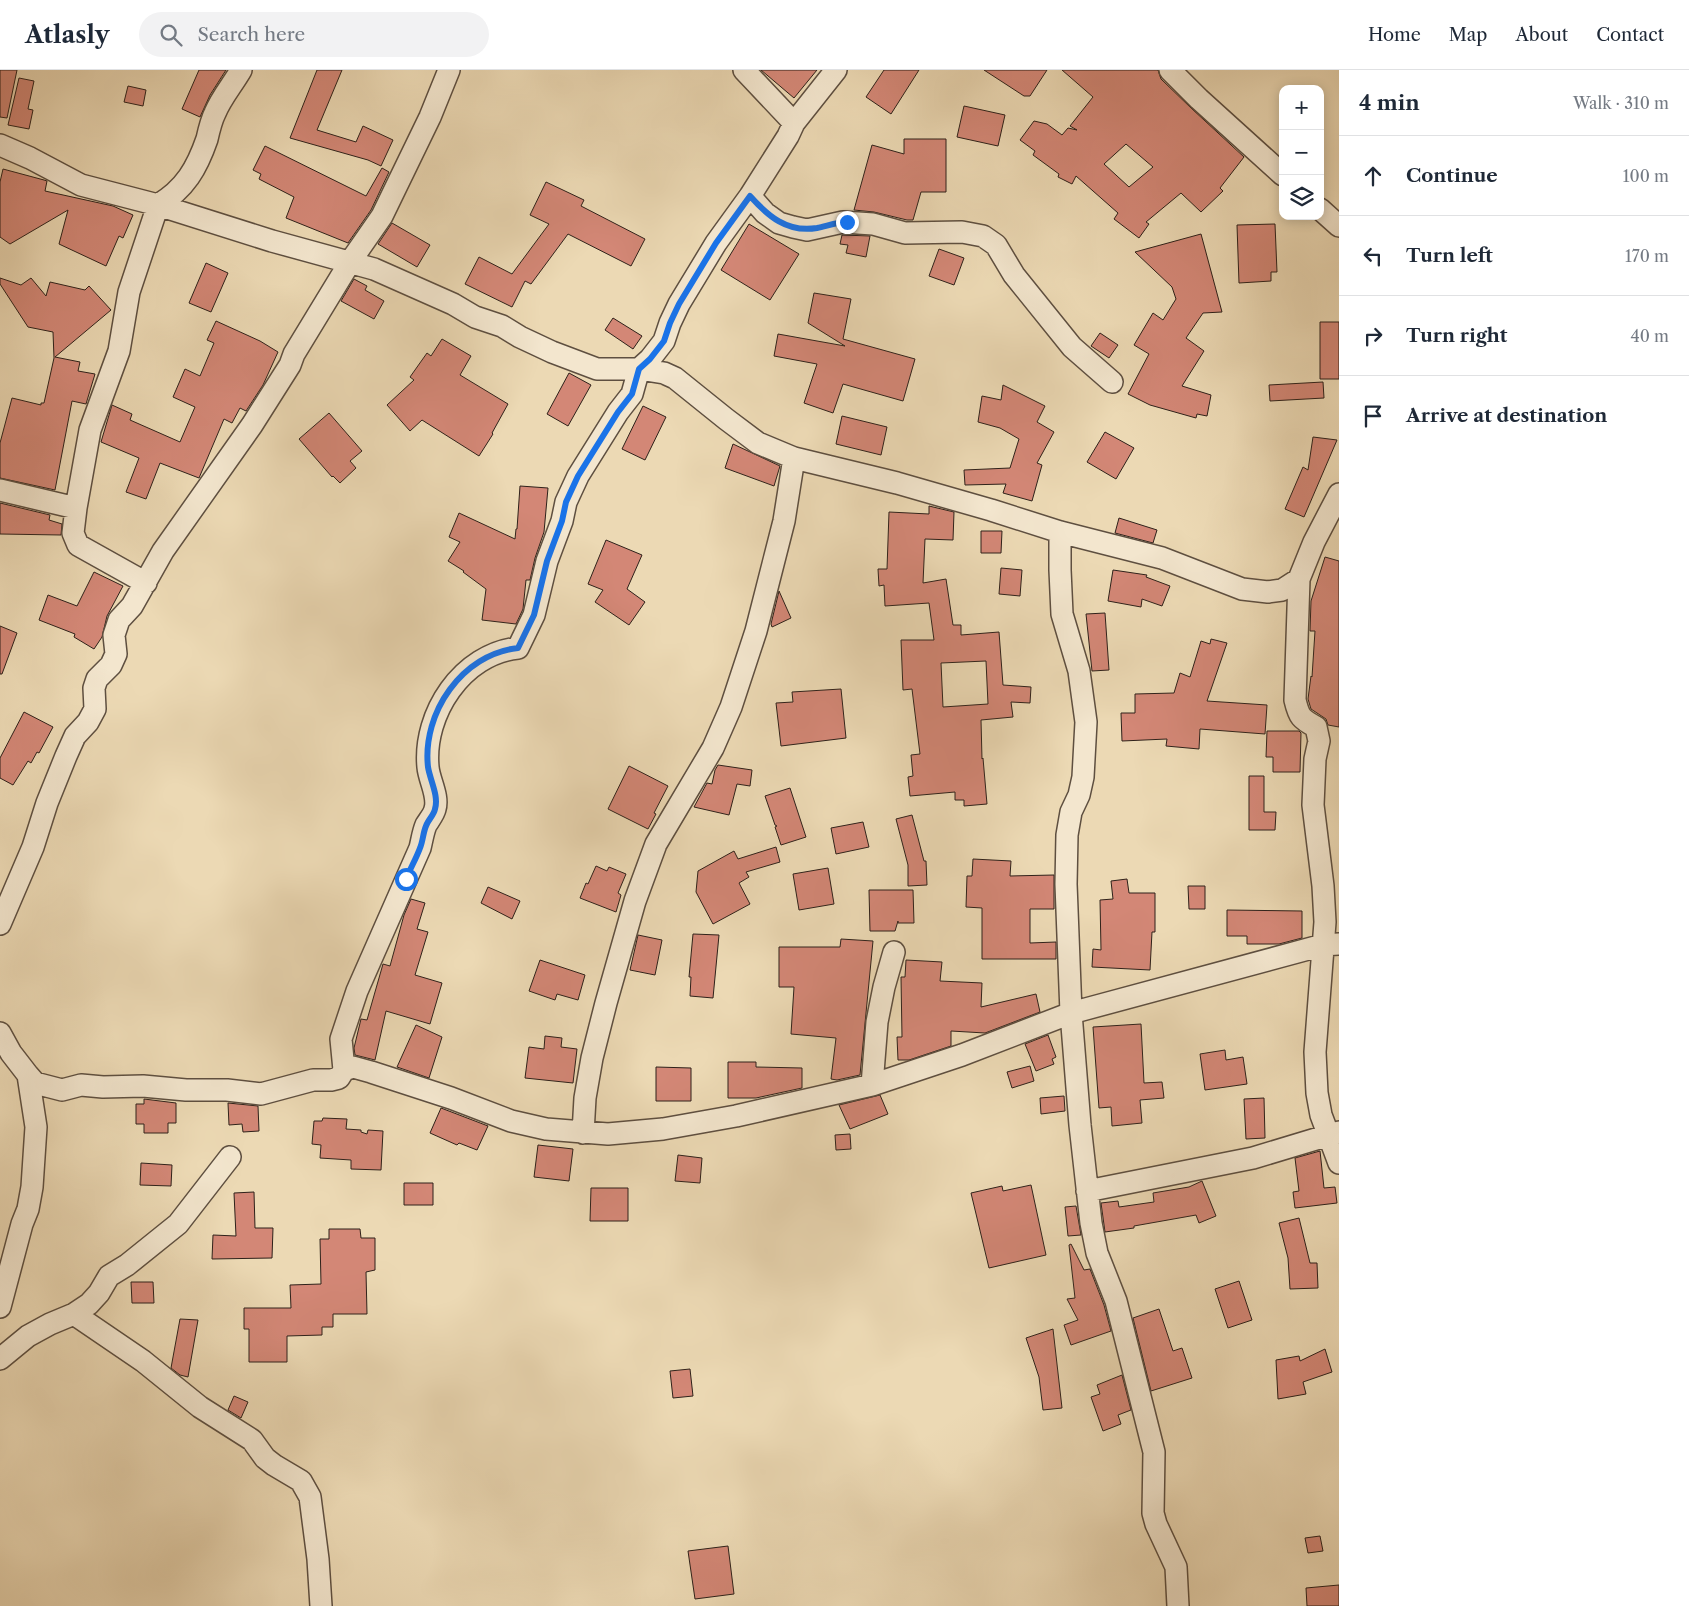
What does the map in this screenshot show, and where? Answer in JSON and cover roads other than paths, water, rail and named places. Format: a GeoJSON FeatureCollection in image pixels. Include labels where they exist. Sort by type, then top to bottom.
{"type":"FeatureCollection","features":[{"type":"Feature","properties":{"kind":"street"},"geometry":{"type":"LineString","coordinates":[[146,583],[78,545],[73,533],[90,430],[119,351],[130,292],[158,205],[171,198],[192,174],[200,159],[215,112],[241,70]]}},
{"type":"Feature","properties":{"kind":"street"},"geometry":{"type":"LineString","coordinates":[[0,924],[33,847],[47,803],[72,742],[88,722],[95,709],[94,688],[97,679],[111,665],[116,654],[114,635],[119,620],[132,606],[163,551],[252,425],[350,262],[382,216],[430,117],[449,70]]}},
{"type":"Feature","properties":{"kind":"street"},"geometry":{"type":"LineString","coordinates":[[744,70],[794,123]]}},
{"type":"Feature","properties":{"kind":"street"},"geometry":{"type":"LineString","coordinates":[[0,1033],[11,1053],[35,1083],[62,1090],[82,1085],[103,1087],[143,1086],[186,1090],[227,1090],[261,1094],[313,1080],[339,1078],[344,1070],[341,1040],[354,1000],[420,848],[425,827],[435,809],[428,767],[428,743],[437,710],[455,683],[471,668],[487,657],[505,649],[518,648],[534,615],[547,561],[562,521],[566,502],[578,476],[618,412],[632,394],[639,369],[650,359],[664,341],[679,304],[716,243],[750,196],[788,136],[794,123],[836,70]]}},
{"type":"Feature","properties":{"kind":"street"},"geometry":{"type":"LineString","coordinates":[[1170,70],[1279,171]]}},
{"type":"Feature","properties":{"kind":"street"},"geometry":{"type":"LineString","coordinates":[[0,144],[81,185],[158,205],[272,241],[374,269],[452,304],[475,317],[502,326],[552,352],[597,369],[639,369],[664,373],[675,378],[758,443],[794,458],[897,483],[1060,532],[1162,558],[1242,588],[1268,592],[1282,590],[1299,579]]}},
{"type":"Feature","properties":{"kind":"street"},"geometry":{"type":"LineString","coordinates":[[750,196],[765,213],[780,223],[793,228],[807,230],[843,222],[873,224],[906,233],[962,232],[983,236],[996,245],[1014,274],[1072,347],[1112,382]]}},
{"type":"Feature","properties":{"kind":"street"},"geometry":{"type":"LineString","coordinates":[[1324,212],[1339,226]]}},
{"type":"Feature","properties":{"kind":"street"},"geometry":{"type":"LineString","coordinates":[[583,1133],[585,1098],[592,1058],[635,901],[656,844],[678,804],[713,748],[731,707],[756,631],[784,521],[794,458]]}},
{"type":"Feature","properties":{"kind":"street"},"geometry":{"type":"LineString","coordinates":[[0,490],[76,508]]}},
{"type":"Feature","properties":{"kind":"street"},"geometry":{"type":"LineString","coordinates":[[1336,507],[1314,542],[1299,579],[1295,700],[1302,719],[1316,728],[1319,741],[1315,759],[1313,805],[1323,886],[1325,922],[1331,945],[1315,1052],[1317,1093],[1321,1115],[1334,1133],[1339,1163]]}},
{"type":"Feature","properties":{"kind":"street"},"geometry":{"type":"LineString","coordinates":[[1060,532],[1062,614],[1079,671],[1086,722],[1083,777],[1079,795],[1071,812],[1067,835],[1066,884],[1071,1013],[1087,1191],[1096,1253],[1116,1301],[1154,1452],[1153,1512],[1156,1524],[1176,1567],[1178,1606]]}},
{"type":"Feature","properties":{"kind":"street"},"geometry":{"type":"LineString","coordinates":[[344,1070],[353,1067],[371,1072],[451,1098],[511,1122],[546,1129],[608,1134],[663,1129],[736,1116],[872,1085],[962,1055],[1071,1013],[1331,945]]}},
{"type":"Feature","properties":{"kind":"street"},"geometry":{"type":"LineString","coordinates":[[872,1085],[877,1022],[894,952]]}},
{"type":"Feature","properties":{"kind":"street"},"geometry":{"type":"LineString","coordinates":[[0,1307],[22,1224],[28,1209],[32,1187],[36,1127],[28,1075]]}},
{"type":"Feature","properties":{"kind":"street"},"geometry":{"type":"LineString","coordinates":[[1087,1191],[1254,1158],[1334,1133]]}},
{"type":"Feature","properties":{"kind":"street"},"geometry":{"type":"LineString","coordinates":[[0,1359],[28,1336],[74,1314],[95,1299],[109,1276],[127,1265],[178,1224],[230,1157]]}},
{"type":"Feature","properties":{"kind":"street"},"geometry":{"type":"LineString","coordinates":[[74,1314],[143,1361],[200,1406],[252,1440],[265,1458],[301,1481],[310,1497],[318,1559],[321,1606]]}}]}
